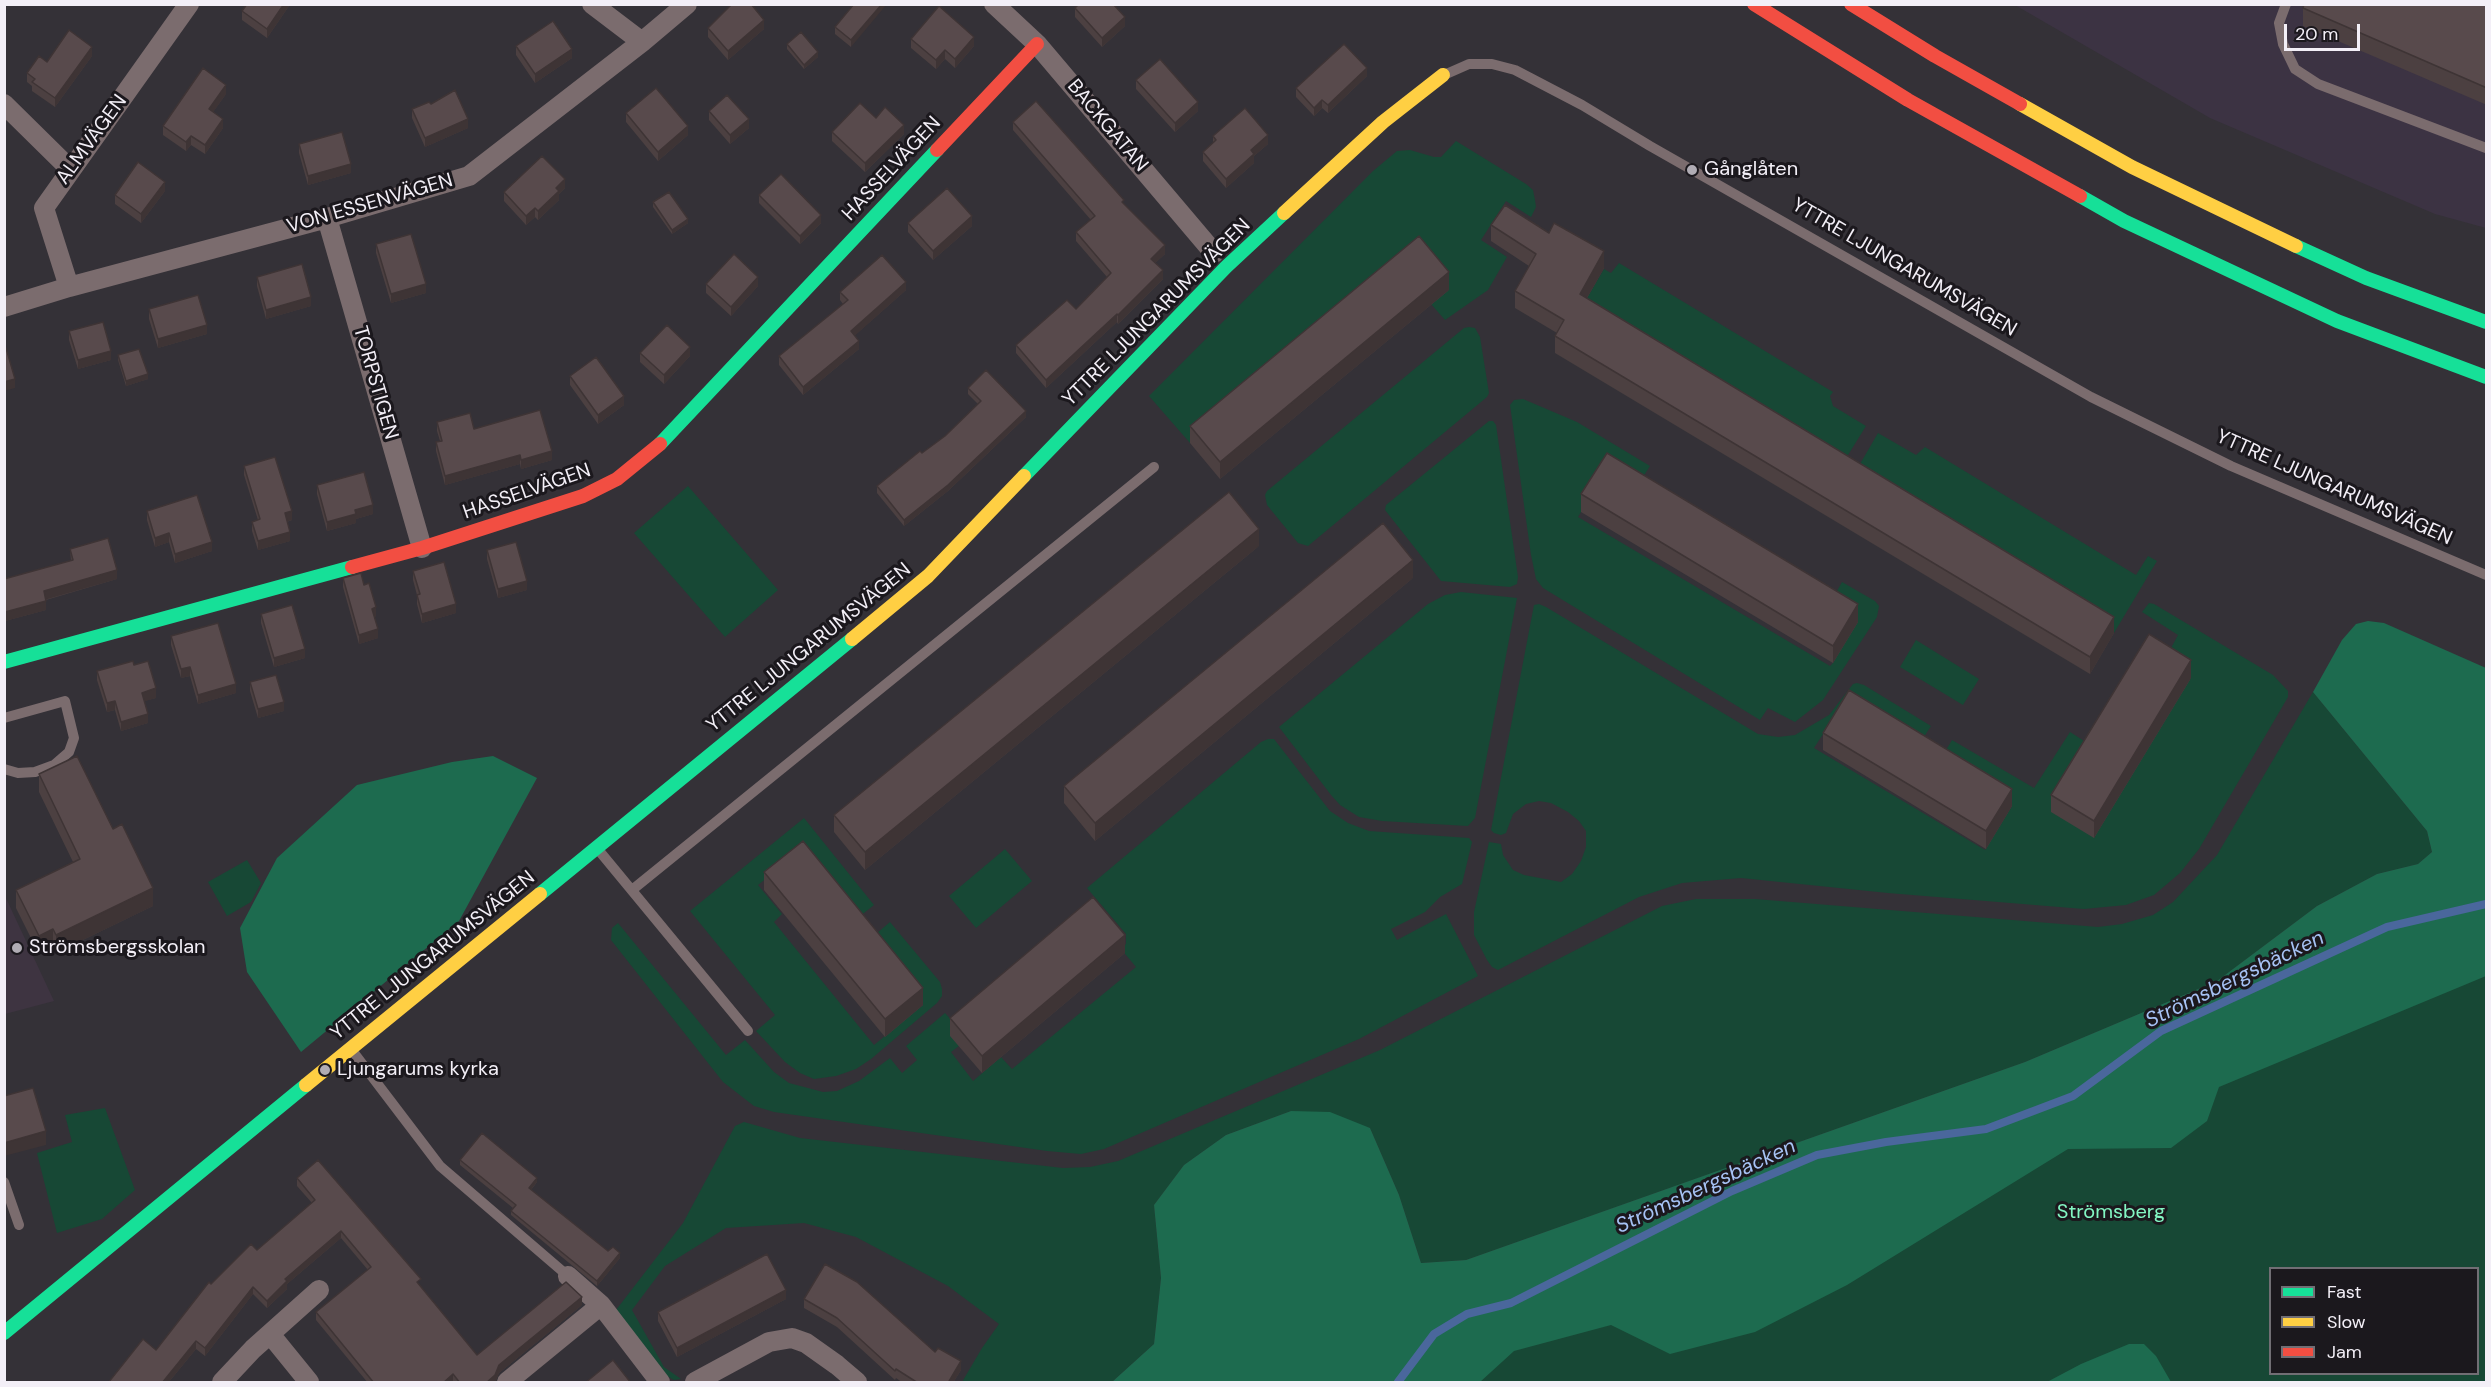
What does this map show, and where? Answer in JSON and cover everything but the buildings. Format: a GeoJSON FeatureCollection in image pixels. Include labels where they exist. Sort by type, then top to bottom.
{"type":"FeatureCollection","features":[{"type":"Feature","properties":{"kind":"main road"},"geometry":{"type":"LineString","coordinates":[[1754,4],[1908,100],[2124,221],[2337,321],[2487,377]]}},
{"type":"Feature","properties":{"kind":"main road"},"geometry":{"type":"LineString","coordinates":[[1851,4],[1935,56],[2132,167],[2246,224],[2366,278],[2487,322]]}},
{"type":"Feature","properties":{"kind":"main road","name":"HASSELVÄGEN"},"geometry":{"type":"LineString","coordinates":[[4,662],[422,548],[583,496],[617,478],[652,452],[1037,44]]}},
{"type":"Feature","properties":{"kind":"main road","name":"YTTRE LJUNGARUMSVÄGEN"},"geometry":{"type":"LineString","coordinates":[[4,1333],[928,576],[1226,267],[1383,122],[1443,75]]}},
{"type":"Feature","properties":{"kind":"street","name":"ALMVÄGEN"},"geometry":{"type":"LineString","coordinates":[[69,287],[44,208],[189,4]]}},
{"type":"Feature","properties":{"kind":"street"},"geometry":{"type":"LineString","coordinates":[[592,4],[642,42]]}},
{"type":"Feature","properties":{"kind":"street","name":"VON ESSENVÄGEN"},"geometry":{"type":"LineString","coordinates":[[4,307],[69,287],[327,218],[469,176],[642,42],[687,4]]}},
{"type":"Feature","properties":{"kind":"street","name":"BACKGATAN"},"geometry":{"type":"LineString","coordinates":[[994,4],[1037,44],[1214,253]]}},
{"type":"Feature","properties":{"kind":"street"},"geometry":{"type":"LineString","coordinates":[[4,104],[70,170]]}},
{"type":"Feature","properties":{"kind":"street","name":"TORPSTIGEN"},"geometry":{"type":"LineString","coordinates":[[327,218],[422,548]]}},
{"type":"Feature","properties":{"kind":"street"},"geometry":{"type":"LineString","coordinates":[[568,1276],[601,1305],[660,1383]]}},
{"type":"Feature","properties":{"kind":"street"},"geometry":{"type":"LineString","coordinates":[[222,1383],[253,1349],[319,1290]]}},
{"type":"Feature","properties":{"kind":"street"},"geometry":{"type":"LineString","coordinates":[[507,1383],[601,1305]]}},
{"type":"Feature","properties":{"kind":"street"},"geometry":{"type":"LineString","coordinates":[[270,1334],[309,1383]]}},
{"type":"Feature","properties":{"kind":"street"},"geometry":{"type":"LineString","coordinates":[[695,1383],[769,1342],[792,1338],[806,1343],[853,1381]]}},
{"type":"Feature","properties":{"kind":"lane"},"geometry":{"type":"LineString","coordinates":[[2286,4],[2279,23],[2283,44],[2295,69],[2318,84],[2487,148]]}},
{"type":"Feature","properties":{"kind":"lane","name":"YTTRE LJUNGARUMSVÄGEN"},"geometry":{"type":"LineString","coordinates":[[1443,75],[1469,64],[1492,64],[1515,70],[1582,105],[2091,397],[2231,466],[2487,575]]}},
{"type":"Feature","properties":{"kind":"lane"},"geometry":{"type":"LineString","coordinates":[[632,890],[1154,467]]}},
{"type":"Feature","properties":{"kind":"lane"},"geometry":{"type":"LineString","coordinates":[[4,718],[64,701],[74,738],[69,752],[54,765],[35,772],[18,773],[4,769]]}},
{"type":"Feature","properties":{"kind":"lane"},"geometry":{"type":"LineString","coordinates":[[596,847],[748,1031]]}},
{"type":"Feature","properties":{"kind":"lane"},"geometry":{"type":"LineString","coordinates":[[351,1048],[440,1166],[568,1276]]}},
{"type":"Feature","properties":{"kind":"lane"},"geometry":{"type":"LineString","coordinates":[[4,1182],[19,1225]]}},
{"type":"Feature","properties":{"kind":"shaded area"},"geometry":{"type":"Polygon","coordinates":[[[2015,5],[2486,5],[2486,228],[2435,214],[2210,118],[2015,5]]]}},
{"type":"Feature","properties":{"kind":"shaded area","name":"Strömsbergsskolan"},"geometry":{"type":"Polygon","coordinates":[[[5,896],[54,1001],[4,1014],[5,896]]]}},
{"type":"Feature","properties":{"kind":"green space"},"geometry":{"type":"Polygon","coordinates":[[[1456,141],[1533,190],[1536,207],[1531,217],[1506,201],[1481,240],[1507,257],[1488,290],[1445,320],[1431,304],[1190,443],[1149,396],[1373,171],[1397,151],[1410,150],[1441,157],[1456,141]]]}},
{"type":"Feature","properties":{"kind":"green space"},"geometry":{"type":"Polygon","coordinates":[[[1619,263],[1833,392],[1830,396],[1833,406],[1866,426],[1840,468],[1580,310],[1604,269],[1611,273],[1619,263]]]}},
{"type":"Feature","properties":{"kind":"green space"},"geometry":{"type":"Polygon","coordinates":[[[1464,328],[1475,328],[1480,337],[1489,393],[1487,397],[1308,546],[1298,543],[1267,505],[1265,495],[1267,491],[1464,328]]]}},
{"type":"Feature","properties":{"kind":"green space"},"geometry":{"type":"Polygon","coordinates":[[[1523,399],[1577,422],[1650,466],[1636,488],[1606,470],[1578,517],[1830,666],[1833,663],[1829,605],[1842,582],[1875,601],[1879,606],[1877,617],[1823,700],[1795,722],[1768,708],[1760,720],[1543,588],[1536,579],[1531,555],[1510,405],[1514,400],[1523,399]]]}},
{"type":"Feature","properties":{"kind":"green space"},"geometry":{"type":"Polygon","coordinates":[[[1489,421],[1493,421],[1496,425],[1518,577],[1517,584],[1510,587],[1441,581],[1385,510],[1386,505],[1489,421]]]}},
{"type":"Feature","properties":{"kind":"green space"},"geometry":{"type":"Polygon","coordinates":[[[1878,433],[1916,455],[1925,447],[2136,575],[2148,556],[2157,561],[2114,633],[1853,476],[1878,433]]]}},
{"type":"Feature","properties":{"kind":"green space"},"geometry":{"type":"Polygon","coordinates":[[[688,486],[778,590],[725,637],[634,533],[688,486]]]}},
{"type":"Feature","properties":{"kind":"green space"},"geometry":{"type":"Polygon","coordinates":[[[1461,592],[1517,598],[1475,818],[1468,826],[1382,821],[1359,817],[1340,805],[1331,795],[1279,727],[1428,604],[1445,595],[1461,592]]]}},
{"type":"Feature","properties":{"kind":"green space"},"geometry":{"type":"Polygon","coordinates":[[[2149,603],[2273,675],[2288,691],[2288,697],[2199,849],[2180,873],[2154,895],[2126,905],[2084,909],[1741,878],[1682,883],[1639,897],[1498,970],[1492,967],[1487,960],[1474,935],[1474,912],[1489,842],[1501,844],[1503,855],[1513,870],[1524,875],[1561,882],[1572,874],[1581,861],[1586,847],[1586,831],[1579,821],[1551,803],[1539,801],[1526,804],[1513,814],[1506,833],[1501,835],[1491,830],[1534,605],[1539,604],[1546,607],[1758,734],[1778,737],[1795,735],[1829,715],[1853,684],[1864,685],[1931,726],[1916,749],[1834,717],[1814,748],[1985,850],[2012,806],[1939,762],[1952,740],[2034,788],[2070,732],[2092,746],[2164,661],[2178,635],[2142,612],[2149,603]]]}},
{"type":"Feature","properties":{"kind":"green space"},"geometry":{"type":"Polygon","coordinates":[[[2368,621],[2384,623],[2486,668],[2486,976],[2219,1087],[2207,1121],[2171,1148],[2068,1149],[1847,1285],[1755,1332],[1670,1354],[1611,1325],[1514,1351],[1480,1382],[1112,1382],[1154,1344],[1161,1278],[1154,1205],[1184,1165],[1226,1135],[1291,1111],[1330,1112],[1370,1128],[1399,1195],[1421,1263],[1466,1260],[2025,1062],[2217,981],[2317,906],[2377,874],[2418,864],[2432,852],[2427,831],[2313,692],[2342,640],[2356,624],[2368,621]]]}},
{"type":"Feature","properties":{"kind":"green space"},"geometry":{"type":"Polygon","coordinates":[[[1916,640],[1979,679],[1963,705],[1900,667],[1916,640]]]}},
{"type":"Feature","properties":{"kind":"green space"},"geometry":{"type":"Polygon","coordinates":[[[2313,692],[2427,831],[2432,852],[2418,864],[2377,874],[2317,906],[2217,981],[2025,1062],[1466,1260],[1421,1263],[1399,1195],[1370,1128],[1291,1111],[1226,1135],[1184,1165],[1154,1205],[1161,1278],[1154,1344],[1112,1382],[962,1382],[999,1324],[948,1286],[856,1237],[804,1223],[726,1228],[665,1266],[632,1310],[664,1367],[681,1379],[674,1380],[667,1376],[616,1310],[683,1223],[735,1126],[744,1122],[800,1138],[1063,1168],[1090,1167],[1118,1161],[1380,1050],[1662,906],[1696,899],[1755,899],[2098,927],[2122,924],[2153,915],[2173,902],[2217,855],[2313,692]]]}},
{"type":"Feature","properties":{"kind":"green space"},"geometry":{"type":"Polygon","coordinates":[[[1274,739],[1330,811],[1348,823],[1369,831],[1469,838],[1472,842],[1462,884],[1440,897],[1425,912],[1391,929],[1397,940],[1446,914],[1478,976],[1359,1039],[1104,1149],[1081,1154],[1047,1151],[774,1112],[754,1106],[723,1082],[611,940],[612,928],[618,923],[726,1055],[745,1040],[774,1072],[789,1083],[823,1092],[837,1091],[859,1081],[890,1058],[902,1073],[917,1060],[906,1046],[945,1013],[959,1028],[959,1046],[951,1052],[973,1081],[1001,1057],[1012,1069],[1136,967],[1121,949],[1126,944],[1126,934],[1087,888],[1261,742],[1274,739]]]}},
{"type":"Feature","properties":{"kind":"green space"},"geometry":{"type":"Polygon","coordinates":[[[493,756],[537,778],[459,921],[301,1052],[247,972],[240,928],[277,858],[357,785],[452,762],[493,756]]]}},
{"type":"Feature","properties":{"kind":"green space"},"geometry":{"type":"Polygon","coordinates":[[[804,818],[874,905],[854,921],[798,853],[758,885],[782,914],[774,922],[874,1045],[923,1005],[870,939],[890,922],[940,982],[942,989],[942,996],[937,1003],[871,1059],[856,1069],[836,1076],[814,1079],[800,1073],[785,1062],[756,1031],[775,1015],[690,911],[804,818]]]}},
{"type":"Feature","properties":{"kind":"green space"},"geometry":{"type":"Polygon","coordinates":[[[1005,849],[1032,881],[976,928],[949,896],[1005,849]]]}},
{"type":"Feature","properties":{"kind":"green space"},"geometry":{"type":"Polygon","coordinates":[[[247,860],[261,883],[251,902],[227,916],[208,882],[247,860]]]}},
{"type":"Feature","properties":{"kind":"green space","name":"Strömsberg"},"geometry":{"type":"Polygon","coordinates":[[[2486,899],[2486,1382],[1345,1382],[2486,899]]]}},
{"type":"Feature","properties":{"kind":"green space"},"geometry":{"type":"Polygon","coordinates":[[[105,1108],[135,1190],[102,1219],[57,1233],[37,1153],[72,1142],[65,1115],[105,1108]]]}},
{"type":"Feature","properties":{"kind":"green space"},"geometry":{"type":"Polygon","coordinates":[[[2129,1344],[2144,1344],[2156,1356],[2171,1382],[2047,1382],[2081,1364],[2129,1344]]]}},
{"type":"Feature","properties":{"kind":"waterway","name":"Strömsbergsbäcken"},"geometry":{"type":"LineString","coordinates":[[1398,1382],[1434,1334],[1467,1314],[1511,1303],[1732,1191],[1817,1155],[1886,1142],[1986,1129],[2073,1096],[2161,1031],[2387,927],[2486,904]]}},
{"type":"Feature","properties":{"kind":"traffic: fast"},"geometry":{"type":"LineString","coordinates":[[660,444],[937,150]]}},
{"type":"Feature","properties":{"kind":"traffic: fast"},"geometry":{"type":"LineString","coordinates":[[2080,196],[2124,221],[2337,321],[2486,377]]}},
{"type":"Feature","properties":{"kind":"traffic: fast"},"geometry":{"type":"LineString","coordinates":[[1024,476],[1226,267],[1284,213]]}},
{"type":"Feature","properties":{"kind":"traffic: fast"},"geometry":{"type":"LineString","coordinates":[[2296,246],[2366,278],[2486,322]]}},
{"type":"Feature","properties":{"kind":"traffic: fast"},"geometry":{"type":"LineString","coordinates":[[4,662],[352,567]]}},
{"type":"Feature","properties":{"kind":"traffic: fast"},"geometry":{"type":"LineString","coordinates":[[540,894],[852,639]]}},
{"type":"Feature","properties":{"kind":"traffic: fast"},"geometry":{"type":"LineString","coordinates":[[4,1333],[306,1085]]}},
{"type":"Feature","properties":{"kind":"traffic: slow"},"geometry":{"type":"LineString","coordinates":[[1284,213],[1383,122],[1443,75]]}},
{"type":"Feature","properties":{"kind":"traffic: slow"},"geometry":{"type":"LineString","coordinates":[[2020,104],[2132,167],[2296,246]]}},
{"type":"Feature","properties":{"kind":"traffic: slow"},"geometry":{"type":"LineString","coordinates":[[852,639],[928,576],[1024,476]]}},
{"type":"Feature","properties":{"kind":"traffic: slow"},"geometry":{"type":"LineString","coordinates":[[306,1085],[540,894]]}},
{"type":"Feature","properties":{"kind":"traffic: jam"},"geometry":{"type":"LineString","coordinates":[[1754,4],[1908,100],[2080,196]]}},
{"type":"Feature","properties":{"kind":"traffic: jam"},"geometry":{"type":"LineString","coordinates":[[1851,4],[1935,56],[2020,104]]}},
{"type":"Feature","properties":{"kind":"traffic: jam"},"geometry":{"type":"LineString","coordinates":[[937,150],[1037,44]]}},
{"type":"Feature","properties":{"kind":"traffic: jam"},"geometry":{"type":"LineString","coordinates":[[352,567],[422,548],[583,496],[617,479],[660,444]]}},
{"type":"Feature","properties":{"kind":"place","name":"Gånglåten"},"geometry":{"type":"Point","coordinates":[1692,170]}},
{"type":"Feature","properties":{"kind":"place","name":"Strömsbergsskolan"},"geometry":{"type":"Point","coordinates":[17,948]}},
{"type":"Feature","properties":{"kind":"place","name":"Ljungarums kyrka"},"geometry":{"type":"Point","coordinates":[325,1070]}}]}
